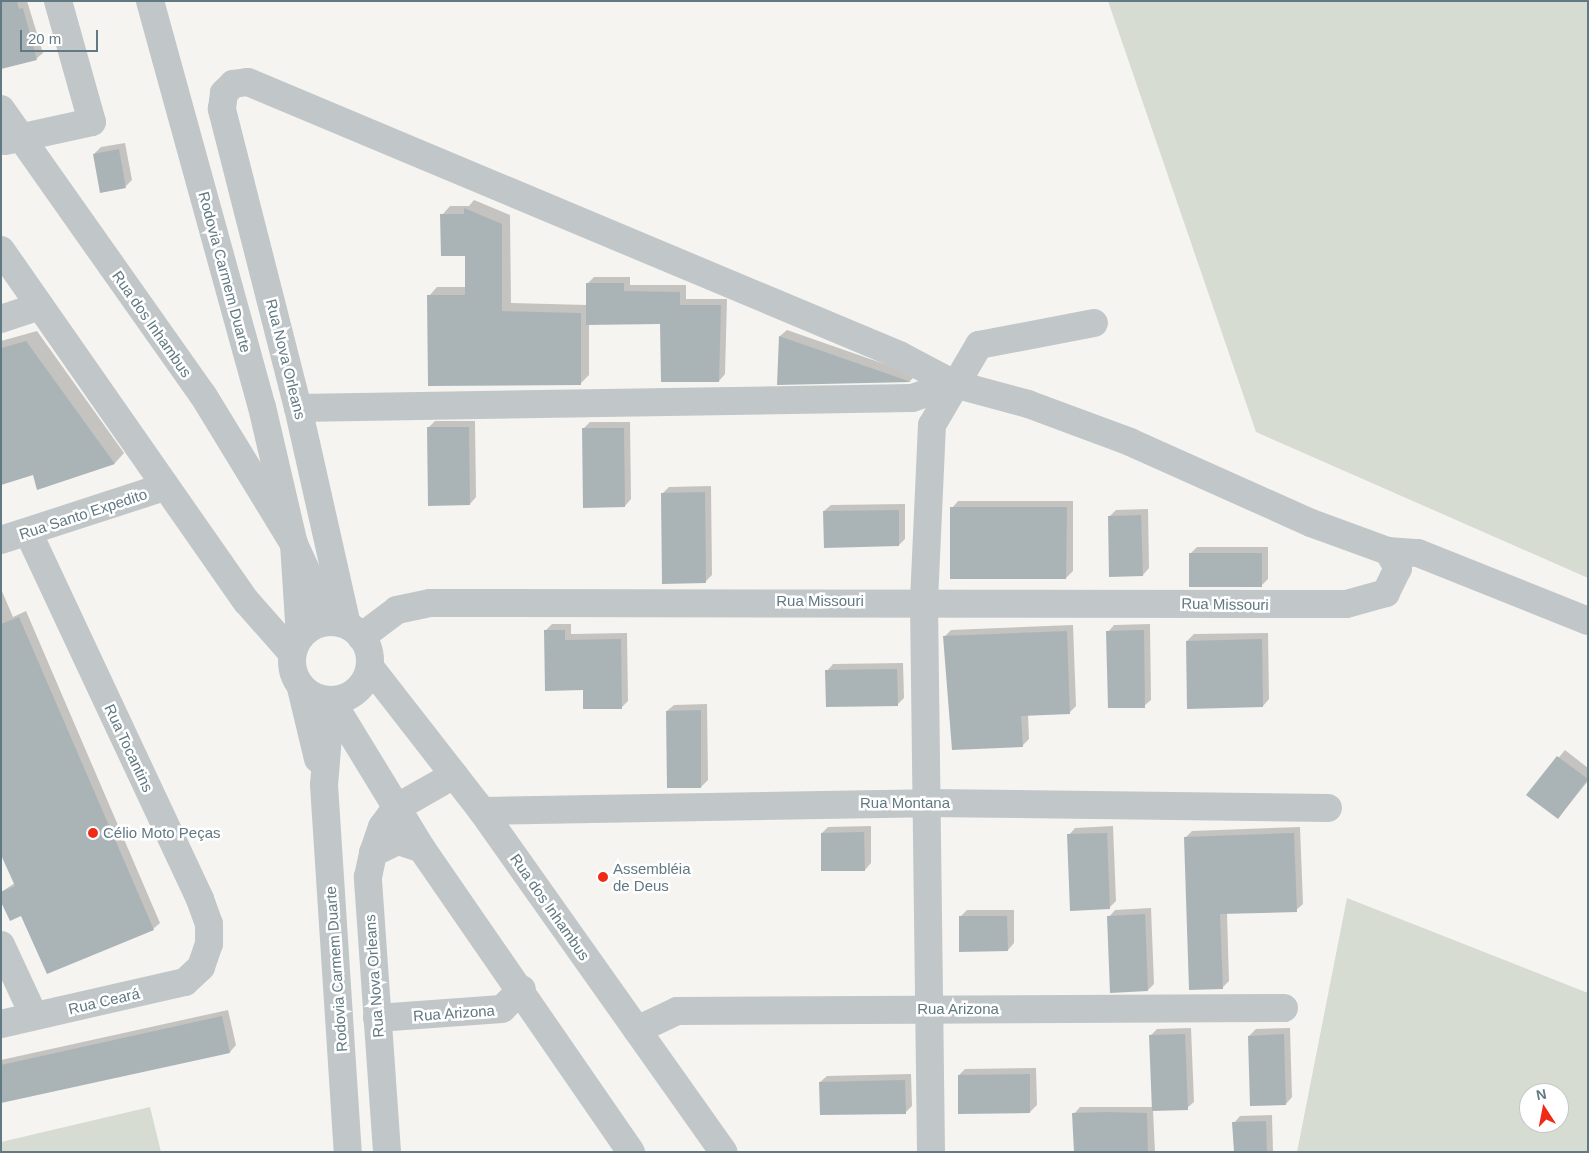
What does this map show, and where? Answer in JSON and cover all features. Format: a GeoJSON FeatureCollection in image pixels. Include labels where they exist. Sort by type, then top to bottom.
{"type":"FeatureCollection","features":[{"type":"Feature","properties":{"kind":"street"},"geometry":{"type":"LineString","coordinates":[[11,140],[92,122],[58,1]]}},
{"type":"Feature","properties":{"kind":"street","name":"Rodovia Carmem Duarte"},"geometry":{"type":"LineString","coordinates":[[150,1],[262,407],[294,544],[296,645]]}},
{"type":"Feature","properties":{"kind":"street","name":"Rua Nova Orleans"},"geometry":{"type":"LineString","coordinates":[[346,628],[298,408],[222,109],[224,93],[234,84],[248,82],[899,355],[954,384]]}},
{"type":"Feature","properties":{"kind":"street","name":"Rua dos Inhambus"},"geometry":{"type":"LineString","coordinates":[[1,110],[11,140],[203,395],[294,544]]}},
{"type":"Feature","properties":{"kind":"street"},"geometry":{"type":"LineString","coordinates":[[1,250],[164,487],[247,602],[296,645]]}},
{"type":"Feature","properties":{"kind":"street"},"geometry":{"type":"LineString","coordinates":[[1,319],[40,306]]}},
{"type":"Feature","properties":{"kind":"street"},"geometry":{"type":"LineString","coordinates":[[931,1152],[924,601],[932,425],[978,345],[1094,323]]}},
{"type":"Feature","properties":{"kind":"street"},"geometry":{"type":"LineString","coordinates":[[298,408],[912,398],[954,384],[1028,404],[1130,442],[1310,524],[1388,551],[1426,556],[1588,621]]}},
{"type":"Feature","properties":{"kind":"street","name":"Rua Santo Expedito"},"geometry":{"type":"LineString","coordinates":[[1,540],[164,487]]}},
{"type":"Feature","properties":{"kind":"street","name":"Rua Tocantins"},"geometry":{"type":"LineString","coordinates":[[28,532],[200,899],[209,924],[209,944],[201,967]]}},
{"type":"Feature","properties":{"kind":"street","name":"Rodovia Carmem Duarte"},"geometry":{"type":"LineString","coordinates":[[294,544],[346,628]]}},
{"type":"Feature","properties":{"kind":"street","name":"Rua Missouri"},"geometry":{"type":"LineString","coordinates":[[346,628],[398,610],[430,603],[924,601],[1346,604],[1377,598],[1397,574],[1397,562],[1388,551]]}},
{"type":"Feature","properties":{"kind":"street"},"geometry":{"type":"LineString","coordinates":[[296,645],[346,628],[369,650],[370,667],[363,683],[352,694],[331,700]]}},
{"type":"Feature","properties":{"kind":"street"},"geometry":{"type":"LineString","coordinates":[[296,645],[292,671],[301,688],[331,700],[422,849],[522,989],[632,1152]]}},
{"type":"Feature","properties":{"kind":"street","name":"Rua dos Inhambus"},"geometry":{"type":"LineString","coordinates":[[370,667],[482,811],[722,1152]]}},
{"type":"Feature","properties":{"kind":"street","name":"Rodovia Carmem Duarte"},"geometry":{"type":"LineString","coordinates":[[301,688],[324,785]]}},
{"type":"Feature","properties":{"kind":"street","name":"Rodovia Carmem Duarte"},"geometry":{"type":"LineString","coordinates":[[331,700],[324,785],[348,1152]]}},
{"type":"Feature","properties":{"kind":"street"},"geometry":{"type":"LineString","coordinates":[[396,808],[454,775]]}},
{"type":"Feature","properties":{"kind":"street","name":"Rua Montana"},"geometry":{"type":"LineString","coordinates":[[482,811],[927,803],[1328,808]]}},
{"type":"Feature","properties":{"kind":"street","name":"Rua Nova Orleans"},"geometry":{"type":"LineString","coordinates":[[387,1152],[368,877],[373,853],[382,827],[396,808]]}},
{"type":"Feature","properties":{"kind":"street"},"geometry":{"type":"LineString","coordinates":[[373,853],[398,841],[422,849]]}},
{"type":"Feature","properties":{"kind":"street"},"geometry":{"type":"LineString","coordinates":[[1,945],[34,1016]]}},
{"type":"Feature","properties":{"kind":"street","name":"Rua Ceará"},"geometry":{"type":"LineString","coordinates":[[1,1024],[185,982],[201,967]]}},
{"type":"Feature","properties":{"kind":"street","name":"Rua Arizona"},"geometry":{"type":"LineString","coordinates":[[377,1018],[502,1009],[522,989]]}},
{"type":"Feature","properties":{"kind":"street","name":"Rua Arizona"},"geometry":{"type":"LineString","coordinates":[[637,1030],[677,1011],[1284,1008]]}},
{"type":"Feature","properties":{"kind":"shaded area"},"geometry":{"type":"Polygon","coordinates":[[[1108,1],[1588,1],[1588,578],[1256,432],[1108,1]]]}},
{"type":"Feature","properties":{"kind":"shaded area"},"geometry":{"type":"Polygon","coordinates":[[[1347,898],[1588,993],[1588,1152],[1297,1152],[1347,898]]]}},
{"type":"Feature","properties":{"kind":"shaded area"},"geometry":{"type":"Polygon","coordinates":[[[150,1107],[161,1152],[1,1152],[1,1142],[150,1107]]]}},
{"type":"Feature","properties":{"kind":"building"},"geometry":{"type":"Polygon","coordinates":[[[1,1],[17,1],[19,9],[23,8],[37,60],[1,69],[1,1]]]}},
{"type":"Feature","properties":{"kind":"building"},"geometry":{"type":"Polygon","coordinates":[[[119,149],[126,188],[100,193],[93,154],[119,149]]]}},
{"type":"Feature","properties":{"kind":"building"},"geometry":{"type":"Polygon","coordinates":[[[464,208],[502,224],[502,311],[581,313],[581,385],[428,386],[427,295],[465,295],[465,256],[441,256],[440,214],[464,214],[464,208]]]}},
{"type":"Feature","properties":{"kind":"building"},"geometry":{"type":"Polygon","coordinates":[[[586,283],[624,283],[624,291],[680,292],[680,305],[721,305],[719,382],[661,382],[660,324],[586,325],[586,283]]]}},
{"type":"Feature","properties":{"kind":"building"},"geometry":{"type":"Polygon","coordinates":[[[779,336],[911,382],[777,385],[779,336]]]}},
{"type":"Feature","properties":{"kind":"building"},"geometry":{"type":"Polygon","coordinates":[[[26,341],[115,464],[37,490],[33,475],[1,485],[1,348],[26,341]]]}},
{"type":"Feature","properties":{"kind":"building"},"geometry":{"type":"Polygon","coordinates":[[[427,427],[469,427],[470,505],[428,506],[427,427]]]}},
{"type":"Feature","properties":{"kind":"building"},"geometry":{"type":"Polygon","coordinates":[[[582,428],[624,428],[625,507],[583,508],[582,428]]]}},
{"type":"Feature","properties":{"kind":"building"},"geometry":{"type":"Polygon","coordinates":[[[705,492],[706,583],[662,584],[661,493],[705,492]]]}},
{"type":"Feature","properties":{"kind":"building"},"geometry":{"type":"Polygon","coordinates":[[[950,507],[1067,507],[1066,579],[950,579],[950,507]]]}},
{"type":"Feature","properties":{"kind":"building"},"geometry":{"type":"Polygon","coordinates":[[[899,510],[899,546],[824,548],[823,511],[899,510]]]}},
{"type":"Feature","properties":{"kind":"building"},"geometry":{"type":"Polygon","coordinates":[[[1141,515],[1143,576],[1109,577],[1108,516],[1141,515]]]}},
{"type":"Feature","properties":{"kind":"building"},"geometry":{"type":"Polygon","coordinates":[[[1189,553],[1262,553],[1262,587],[1189,587],[1189,553]]]}},
{"type":"Feature","properties":{"kind":"building"},"geometry":{"type":"Polygon","coordinates":[[[19,617],[154,930],[47,974],[21,916],[10,921],[1,902],[1,892],[15,886],[1,855],[1,624],[19,617]]]}},
{"type":"Feature","properties":{"kind":"building"},"geometry":{"type":"Polygon","coordinates":[[[544,630],[565,630],[565,640],[621,639],[622,709],[583,709],[583,690],[545,691],[544,630]]]}},
{"type":"Feature","properties":{"kind":"building"},"geometry":{"type":"Polygon","coordinates":[[[1144,630],[1145,708],[1108,708],[1106,631],[1144,630]]]}},
{"type":"Feature","properties":{"kind":"building"},"geometry":{"type":"Polygon","coordinates":[[[1067,631],[1070,714],[1021,716],[1023,747],[952,750],[943,636],[1067,631]]]}},
{"type":"Feature","properties":{"kind":"building"},"geometry":{"type":"Polygon","coordinates":[[[1262,639],[1263,707],[1187,709],[1186,641],[1262,639]]]}},
{"type":"Feature","properties":{"kind":"building"},"geometry":{"type":"Polygon","coordinates":[[[897,669],[898,706],[826,707],[825,670],[897,669]]]}},
{"type":"Feature","properties":{"kind":"building"},"geometry":{"type":"Polygon","coordinates":[[[701,710],[701,788],[667,788],[666,711],[701,710]]]}},
{"type":"Feature","properties":{"kind":"building"},"geometry":{"type":"Polygon","coordinates":[[[1557,756],[1588,779],[1558,819],[1526,795],[1557,756]]]}},
{"type":"Feature","properties":{"kind":"building"},"geometry":{"type":"Polygon","coordinates":[[[864,832],[865,871],[821,871],[821,833],[864,832]]]}},
{"type":"Feature","properties":{"kind":"building"},"geometry":{"type":"Polygon","coordinates":[[[1107,833],[1110,909],[1070,911],[1067,834],[1107,833]]]}},
{"type":"Feature","properties":{"kind":"building"},"geometry":{"type":"Polygon","coordinates":[[[1294,833],[1297,912],[1220,914],[1223,989],[1189,990],[1184,837],[1294,833]]]}},
{"type":"Feature","properties":{"kind":"building"},"geometry":{"type":"Polygon","coordinates":[[[1145,914],[1148,991],[1110,993],[1107,916],[1145,914]]]}},
{"type":"Feature","properties":{"kind":"building"},"geometry":{"type":"Polygon","coordinates":[[[959,916],[1007,916],[1008,951],[959,952],[959,916]]]}},
{"type":"Feature","properties":{"kind":"building"},"geometry":{"type":"Polygon","coordinates":[[[222,1016],[230,1053],[1,1103],[1,1065],[222,1016]]]}},
{"type":"Feature","properties":{"kind":"building"},"geometry":{"type":"Polygon","coordinates":[[[1185,1034],[1188,1110],[1152,1111],[1149,1035],[1185,1034]]]}},
{"type":"Feature","properties":{"kind":"building"},"geometry":{"type":"Polygon","coordinates":[[[1284,1034],[1286,1105],[1250,1106],[1248,1036],[1284,1034]]]}},
{"type":"Feature","properties":{"kind":"building"},"geometry":{"type":"Polygon","coordinates":[[[1030,1074],[1030,1113],[958,1114],[958,1075],[1030,1074]]]}},
{"type":"Feature","properties":{"kind":"building"},"geometry":{"type":"Polygon","coordinates":[[[905,1080],[906,1114],[820,1115],[819,1082],[905,1080]]]}},
{"type":"Feature","properties":{"kind":"building"},"geometry":{"type":"Polygon","coordinates":[[[1072,1113],[1147,1113],[1148,1152],[1074,1152],[1072,1113]]]}},
{"type":"Feature","properties":{"kind":"building"},"geometry":{"type":"Polygon","coordinates":[[[1266,1121],[1267,1152],[1234,1152],[1232,1122],[1266,1121]]]}},
{"type":"Feature","properties":{"kind":"place","name":"Célio Moto Peças"},"geometry":{"type":"Point","coordinates":[93,833]}},
{"type":"Feature","properties":{"kind":"place","name":"Assembléia de Deus"},"geometry":{"type":"Point","coordinates":[603,877]}}]}
